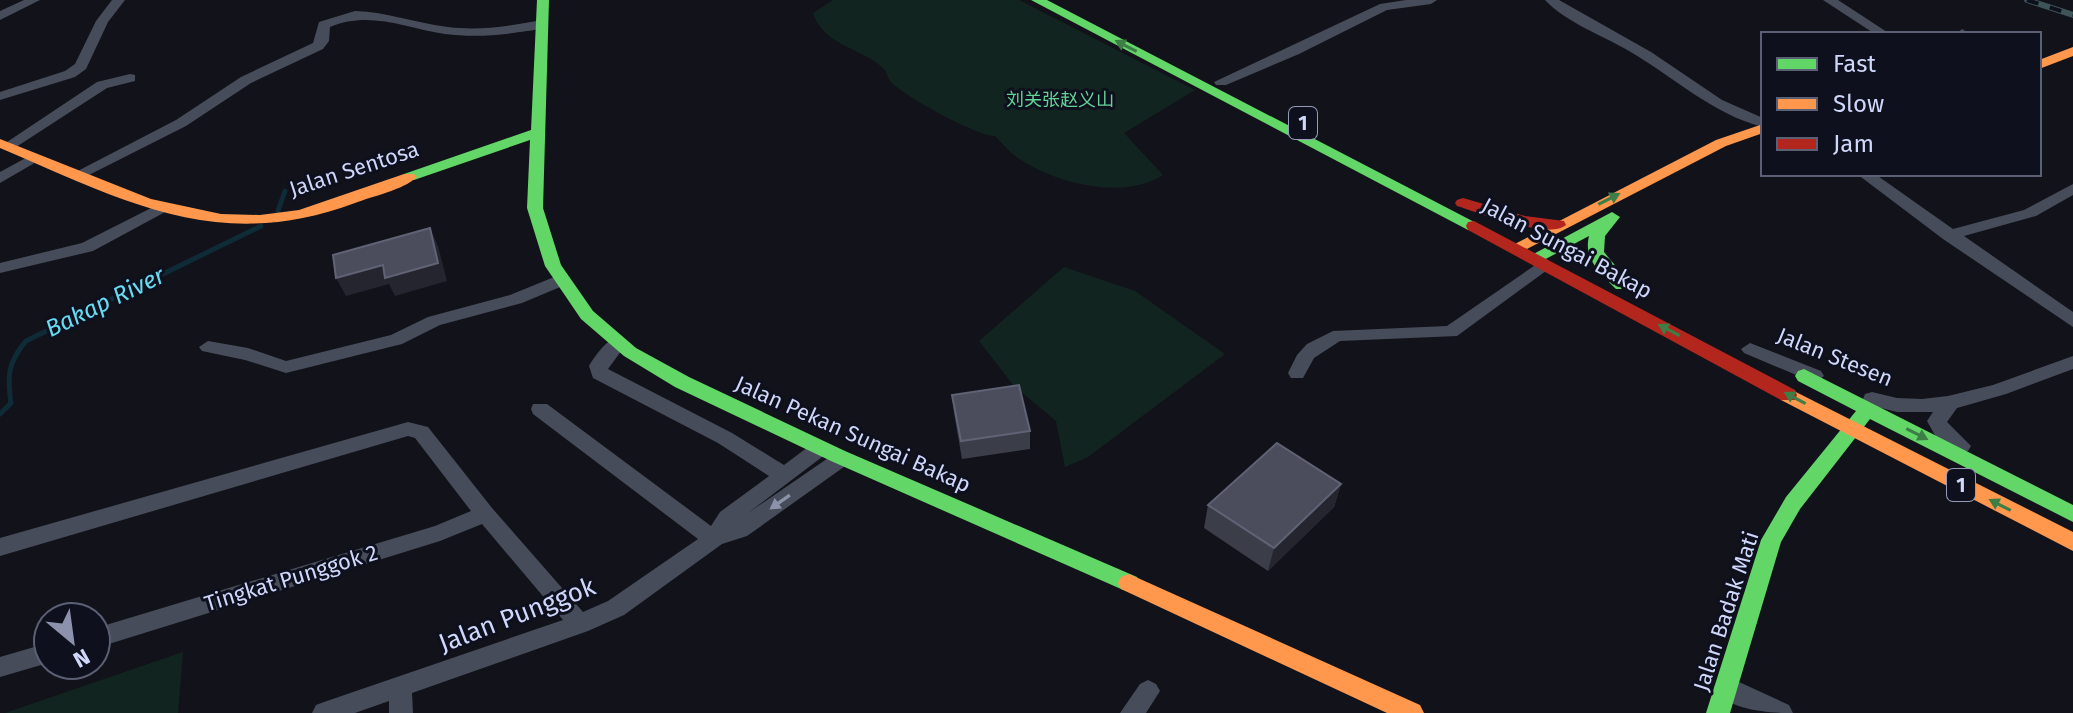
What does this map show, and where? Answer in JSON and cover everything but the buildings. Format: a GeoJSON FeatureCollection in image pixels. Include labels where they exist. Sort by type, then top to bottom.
{"type":"FeatureCollection","features":[{"type":"Feature","properties":{"kind":"main road","name":"Jalan Pekan Sungai Bakap"},"geometry":{"type":"LineString","coordinates":[[543,0],[535,208],[540,239],[559,281],[590,319],[618,343],[651,365],[819,449],[1186,607],[1412,713]]}},
{"type":"Feature","properties":{"kind":"main road","name":"Jalan Sungai Bakap"},"geometry":{"type":"LineString","coordinates":[[1037,0],[1523,243]]}},
{"type":"Feature","properties":{"kind":"main road","name":"Jalan Sungai Bakap"},"geometry":{"type":"LineString","coordinates":[[1102,12],[1173,57],[1459,202],[1543,257],[1853,429],[2073,542]]}},
{"type":"Feature","properties":{"kind":"main road"},"geometry":{"type":"LineString","coordinates":[[2041,64],[2073,51]]}},
{"type":"Feature","properties":{"kind":"main road"},"geometry":{"type":"LineString","coordinates":[[1523,243],[1721,143],[1757,129]]}},
{"type":"Feature","properties":{"kind":"main road"},"geometry":{"type":"LineString","coordinates":[[1543,257],[1735,152],[1757,129]]}},
{"type":"Feature","properties":{"kind":"main road","name":"Jalan Sentosa"},"geometry":{"type":"LineString","coordinates":[[4,145],[161,208],[222,220],[298,215],[539,132]]}},
{"type":"Feature","properties":{"kind":"main road"},"geometry":{"type":"LineString","coordinates":[[1459,202],[1513,218],[1558,225]]}},
{"type":"Feature","properties":{"kind":"main road","name":"Jalan Sungai Bakap"},"geometry":{"type":"LineString","coordinates":[[1543,257],[1630,289],[1601,265],[1592,246],[1594,234],[1612,217]]}},
{"type":"Feature","properties":{"kind":"main road","name":"1"},"geometry":{"type":"LineString","coordinates":[[1743,345],[2073,514]]}},
{"type":"Feature","properties":{"kind":"main road","name":"Jalan Badak Mati"},"geometry":{"type":"LineString","coordinates":[[1718,713],[1771,540],[1793,503],[1868,409]]}},
{"type":"Feature","properties":{"kind":"street"},"geometry":{"type":"LineString","coordinates":[[0,16],[34,0]]}},
{"type":"Feature","properties":{"kind":"street"},"geometry":{"type":"LineString","coordinates":[[0,96],[70,74],[81,66],[102,21],[119,0]]}},
{"type":"Feature","properties":{"kind":"street"},"geometry":{"type":"LineString","coordinates":[[1221,82],[1384,7],[1431,0]]}},
{"type":"Feature","properties":{"kind":"street"},"geometry":{"type":"LineString","coordinates":[[1551,0],[1579,21],[1647,56],[1757,129]]}},
{"type":"Feature","properties":{"kind":"street"},"geometry":{"type":"LineString","coordinates":[[1829,0],[1881,32]]}},
{"type":"Feature","properties":{"kind":"street"},"geometry":{"type":"LineString","coordinates":[[78,175],[181,123],[246,80],[318,46],[324,25],[332,20],[378,15],[430,28],[498,33],[542,24]]}},
{"type":"Feature","properties":{"kind":"street"},"geometry":{"type":"LineString","coordinates":[[4,145],[102,85],[130,78]]}},
{"type":"Feature","properties":{"kind":"street"},"geometry":{"type":"LineString","coordinates":[[0,178],[33,158]]}},
{"type":"Feature","properties":{"kind":"street"},"geometry":{"type":"LineString","coordinates":[[1868,176],[2073,321]]}},
{"type":"Feature","properties":{"kind":"street"},"geometry":{"type":"LineString","coordinates":[[1949,235],[2030,213],[2073,189]]}},
{"type":"Feature","properties":{"kind":"street"},"geometry":{"type":"LineString","coordinates":[[0,268],[87,247],[161,208]]}},
{"type":"Feature","properties":{"kind":"street"},"geometry":{"type":"LineString","coordinates":[[1297,373],[1300,360],[1329,338],[1339,335],[1451,332],[1543,257]]}},
{"type":"Feature","properties":{"kind":"street"},"geometry":{"type":"LineString","coordinates":[[208,347],[245,353],[263,359],[274,367],[286,367],[396,340],[434,321],[516,299],[559,281]]}},
{"type":"Feature","properties":{"kind":"street"},"geometry":{"type":"LineString","coordinates":[[618,343],[598,366],[599,373],[725,438],[784,475]]}},
{"type":"Feature","properties":{"kind":"street","name":"Jalan Stesen"},"geometry":{"type":"LineString","coordinates":[[1743,345],[1889,405],[1950,404],[2073,362]]}},
{"type":"Feature","properties":{"kind":"street"},"geometry":{"type":"LineString","coordinates":[[1950,404],[1937,421],[1943,432],[1994,473]]}},
{"type":"Feature","properties":{"kind":"street"},"geometry":{"type":"LineString","coordinates":[[540,409],[715,539]]}},
{"type":"Feature","properties":{"kind":"street"},"geometry":{"type":"LineString","coordinates":[[725,438],[751,416]]}},
{"type":"Feature","properties":{"kind":"street"},"geometry":{"type":"LineString","coordinates":[[0,547],[408,429],[421,432],[485,514],[580,624]]}},
{"type":"Feature","properties":{"kind":"street","name":"Jalan Punggok"},"geometry":{"type":"LineString","coordinates":[[715,539],[727,518],[819,449]]}},
{"type":"Feature","properties":{"kind":"street","name":"Jalan Punggok"},"geometry":{"type":"LineString","coordinates":[[324,713],[580,624],[616,608],[715,539],[740,530],[841,459]]}},
{"type":"Feature","properties":{"kind":"street","name":"Tingkat Punggok 2"},"geometry":{"type":"LineString","coordinates":[[112,633],[440,533],[485,514]]}},
{"type":"Feature","properties":{"kind":"street"},"geometry":{"type":"LineString","coordinates":[[0,667],[32,658]]}},
{"type":"Feature","properties":{"kind":"street"},"geometry":{"type":"LineString","coordinates":[[1726,687],[1781,713]]}},
{"type":"Feature","properties":{"kind":"street"},"geometry":{"type":"LineString","coordinates":[[400,688],[401,713]]}},
{"type":"Feature","properties":{"kind":"street"},"geometry":{"type":"LineString","coordinates":[[1132,713],[1148,691]]}},
{"type":"Feature","properties":{"kind":"green space","name":"刘关张赵义山"},"geometry":{"type":"Polygon","coordinates":[[[833,0],[1019,0],[1195,90],[1124,133],[1163,175],[1147,183],[1109,188],[1069,181],[1033,167],[1015,156],[995,136],[957,123],[909,96],[890,81],[885,70],[876,62],[826,33],[813,13],[833,0]]]}},
{"type":"Feature","properties":{"kind":"green space"},"geometry":{"type":"Polygon","coordinates":[[[1064,267],[1135,291],[1225,354],[1088,457],[1065,467],[1056,421],[1014,386],[979,341],[1064,267]]]}},
{"type":"Feature","properties":{"kind":"green space"},"geometry":{"type":"Polygon","coordinates":[[[183,652],[178,713],[5,713],[98,681],[112,681],[112,676],[183,652]]]}},
{"type":"Feature","properties":{"kind":"waterway"},"geometry":{"type":"LineString","coordinates":[[278,211],[285,191]]}},
{"type":"Feature","properties":{"kind":"waterway","name":"Bakap River"},"geometry":{"type":"LineString","coordinates":[[0,414],[11,403],[10,370],[26,341],[261,226]]}},
{"type":"Feature","properties":{"kind":"railway"},"geometry":{"type":"LineString","coordinates":[[2027,0],[2073,15]]}},
{"type":"Feature","properties":{"kind":"traffic: fast"},"geometry":{"type":"LineString","coordinates":[[543,0],[535,208],[553,266],[587,315],[630,352],[682,382],[838,456],[1129,583]]}},
{"type":"Feature","properties":{"kind":"traffic: fast"},"geometry":{"type":"LineString","coordinates":[[1037,0],[1474,226]]}},
{"type":"Feature","properties":{"kind":"traffic: fast"},"geometry":{"type":"LineString","coordinates":[[409,177],[539,132]]}},
{"type":"Feature","properties":{"kind":"traffic: fast"},"geometry":{"type":"LineString","coordinates":[[1612,217],[1597,236],[1596,252],[1605,268],[1622,285]]}},
{"type":"Feature","properties":{"kind":"traffic: fast"},"geometry":{"type":"LineString","coordinates":[[1534,258],[1595,226]]}},
{"type":"Feature","properties":{"kind":"traffic: fast"},"geometry":{"type":"LineString","coordinates":[[1804,376],[2073,514]]}},
{"type":"Feature","properties":{"kind":"traffic: fast"},"geometry":{"type":"LineString","coordinates":[[1718,713],[1771,540],[1793,503],[1863,415]]}},
{"type":"Feature","properties":{"kind":"traffic: slow"},"geometry":{"type":"LineString","coordinates":[[2041,64],[2073,51]]}},
{"type":"Feature","properties":{"kind":"traffic: slow"},"geometry":{"type":"LineString","coordinates":[[1515,248],[1721,143],[1761,129]]}},
{"type":"Feature","properties":{"kind":"traffic: slow"},"geometry":{"type":"LineString","coordinates":[[0,143],[145,202],[221,219],[260,220],[313,212],[409,177]]}},
{"type":"Feature","properties":{"kind":"traffic: slow"},"geometry":{"type":"LineString","coordinates":[[1788,395],[2073,542]]}},
{"type":"Feature","properties":{"kind":"traffic: slow"},"geometry":{"type":"LineString","coordinates":[[1129,583],[1412,713]]}},
{"type":"Feature","properties":{"kind":"traffic: jam"},"geometry":{"type":"LineString","coordinates":[[1463,203],[1524,221],[1558,225]]}},
{"type":"Feature","properties":{"kind":"traffic: jam"},"geometry":{"type":"LineString","coordinates":[[1474,226],[1788,395]]}}]}
